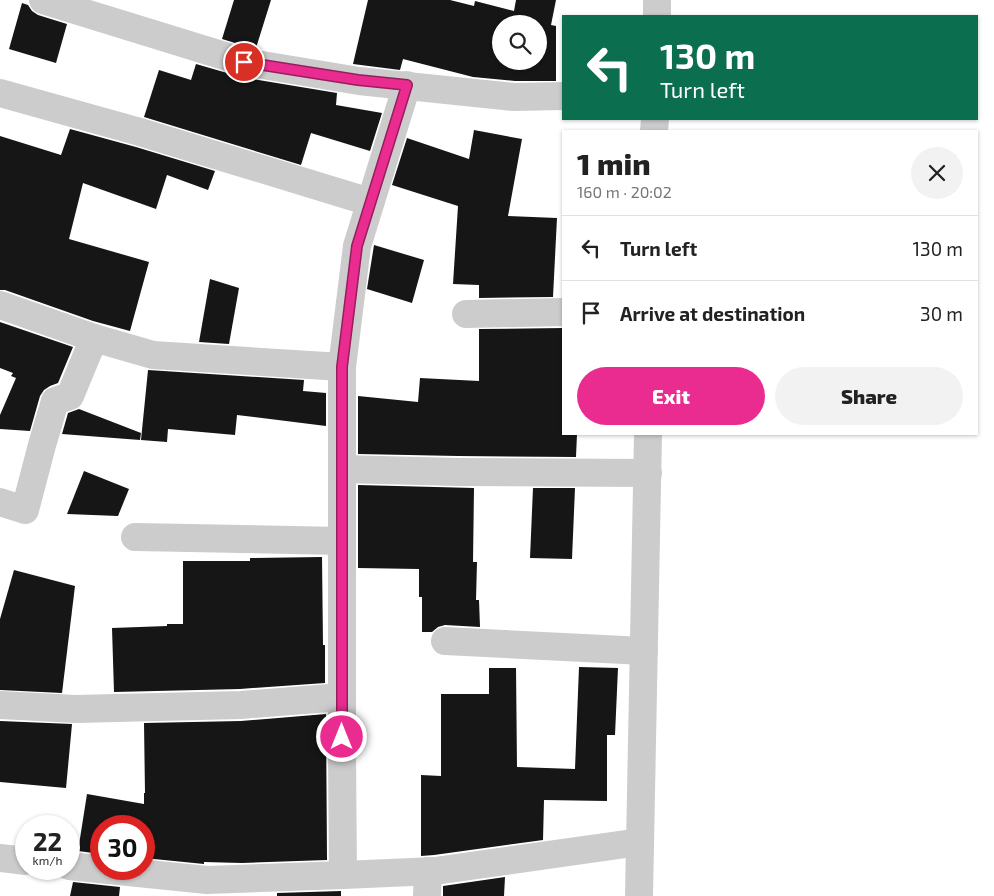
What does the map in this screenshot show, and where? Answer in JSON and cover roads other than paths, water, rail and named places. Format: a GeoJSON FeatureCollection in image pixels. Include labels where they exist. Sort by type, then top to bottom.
{"type":"FeatureCollection","features":[{"type":"Feature","properties":{"kind":"street"},"geometry":{"type":"LineString","coordinates":[[43,0],[244,62],[358,80],[514,97],[562,96]]}},
{"type":"Feature","properties":{"kind":"street"},"geometry":{"type":"LineString","coordinates":[[657,0],[657,15]]}},
{"type":"Feature","properties":{"kind":"street"},"geometry":{"type":"LineString","coordinates":[[343,875],[342,367],[357,246],[407,85]]}},
{"type":"Feature","properties":{"kind":"street"},"geometry":{"type":"LineString","coordinates":[[0,93],[140,132],[370,202]]}},
{"type":"Feature","properties":{"kind":"street"},"geometry":{"type":"LineString","coordinates":[[0,305],[94,338],[153,354],[342,367]]}},
{"type":"Feature","properties":{"kind":"street"},"geometry":{"type":"LineString","coordinates":[[466,314],[562,312]]}},
{"type":"Feature","properties":{"kind":"street"},"geometry":{"type":"LineString","coordinates":[[0,502],[25,510],[42,445],[56,402],[70,396],[94,338]]}},
{"type":"Feature","properties":{"kind":"street"},"geometry":{"type":"LineString","coordinates":[[639,896],[648,435]]}},
{"type":"Feature","properties":{"kind":"street"},"geometry":{"type":"LineString","coordinates":[[342,469],[648,473]]}},
{"type":"Feature","properties":{"kind":"street"},"geometry":{"type":"LineString","coordinates":[[135,537],[342,541]]}},
{"type":"Feature","properties":{"kind":"street"},"geometry":{"type":"LineString","coordinates":[[445,641],[644,651]]}},
{"type":"Feature","properties":{"kind":"street"},"geometry":{"type":"LineString","coordinates":[[0,704],[75,709],[241,705],[342,697]]}},
{"type":"Feature","properties":{"kind":"street"},"geometry":{"type":"LineString","coordinates":[[80,867],[265,887],[343,875],[428,884],[640,842]]}},
{"type":"Feature","properties":{"kind":"street"},"geometry":{"type":"LineString","coordinates":[[0,858],[15,860]]}}]}
